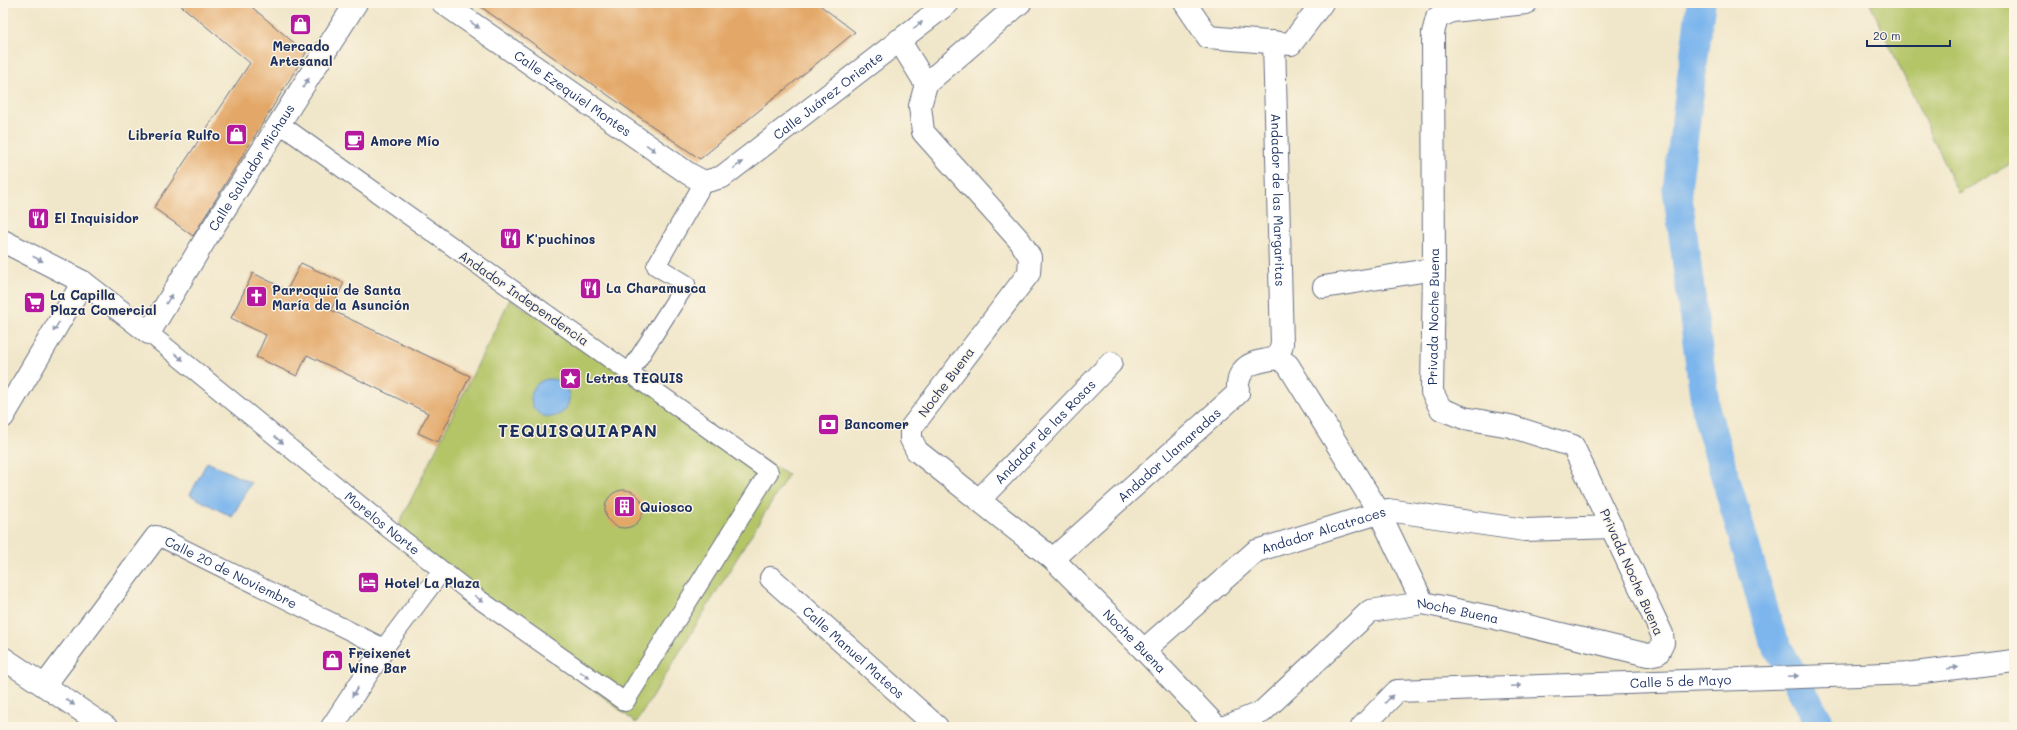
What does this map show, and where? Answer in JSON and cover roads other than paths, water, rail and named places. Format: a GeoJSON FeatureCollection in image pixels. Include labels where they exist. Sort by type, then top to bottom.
{"type":"FeatureCollection","features":[{"type":"Feature","properties":{"kind":"street","name":"Calle Salvador Michaus"},"geometry":{"type":"LineString","coordinates":[[148,333],[356,3]]}},
{"type":"Feature","properties":{"kind":"street","name":"Calle Ezequiel Montes"},"geometry":{"type":"LineString","coordinates":[[443,3],[689,174],[704,182]]}},
{"type":"Feature","properties":{"kind":"street","name":"Calle Juárez Oriente"},"geometry":{"type":"LineString","coordinates":[[704,182],[722,177],[948,3]]}},
{"type":"Feature","properties":{"kind":"street"},"geometry":{"type":"LineString","coordinates":[[899,40],[926,84],[1020,3]]}},
{"type":"Feature","properties":{"kind":"street"},"geometry":{"type":"LineString","coordinates":[[1185,3],[1208,37],[1283,43],[1322,3]]}},
{"type":"Feature","properties":{"kind":"street","name":"Privada Noche Buena"},"geometry":{"type":"LineString","coordinates":[[1526,3],[1452,11],[1438,18],[1433,33],[1434,269],[1432,392],[1441,409],[1464,418],[1510,426],[1573,446],[1662,634],[1664,643],[1658,653]]}},
{"type":"Feature","properties":{"kind":"street","name":"Andador de las Margaritas"},"geometry":{"type":"LineString","coordinates":[[1278,358],[1282,344],[1283,43]]}},
{"type":"Feature","properties":{"kind":"street","name":"Noche Buena"},"geometry":{"type":"LineString","coordinates":[[926,84],[920,106],[923,132],[1020,241],[1030,256],[1029,273],[912,428],[910,439],[917,451],[1053,559],[1144,650],[1217,727]]}},
{"type":"Feature","properties":{"kind":"street","name":"Andador Independencia"},"geometry":{"type":"LineString","coordinates":[[280,124],[769,472],[625,702]]}},
{"type":"Feature","properties":{"kind":"street"},"geometry":{"type":"LineString","coordinates":[[629,372],[686,284],[656,266],[704,182]]}},
{"type":"Feature","properties":{"kind":"street"},"geometry":{"type":"LineString","coordinates":[[3,241],[83,282],[148,333]]}},
{"type":"Feature","properties":{"kind":"street"},"geometry":{"type":"LineString","coordinates":[[1324,287],[1434,269]]}},
{"type":"Feature","properties":{"kind":"street"},"geometry":{"type":"LineString","coordinates":[[3,417],[83,282]]}},
{"type":"Feature","properties":{"kind":"street","name":"Morelos Norte"},"geometry":{"type":"LineString","coordinates":[[148,333],[442,570],[530,636],[625,702]]}},
{"type":"Feature","properties":{"kind":"street"},"geometry":{"type":"LineString","coordinates":[[1278,358],[1288,365],[1379,512],[1423,603]]}},
{"type":"Feature","properties":{"kind":"street","name":"Andador Llamaradas"},"geometry":{"type":"LineString","coordinates":[[1053,559],[1238,393],[1237,384],[1242,370],[1253,362],[1278,358]]}},
{"type":"Feature","properties":{"kind":"street","name":"Andador de las Rosas"},"geometry":{"type":"LineString","coordinates":[[979,500],[1111,363]]}},
{"type":"Feature","properties":{"kind":"street","name":"Andador Alcatraces"},"geometry":{"type":"LineString","coordinates":[[1144,650],[1256,551],[1379,512],[1388,510],[1525,530],[1612,527]]}},
{"type":"Feature","properties":{"kind":"street","name":"Calle 20 de Noviembre"},"geometry":{"type":"LineString","coordinates":[[45,685],[156,537],[164,539],[384,648]]}},
{"type":"Feature","properties":{"kind":"street"},"geometry":{"type":"LineString","coordinates":[[332,727],[384,648],[442,570]]}},
{"type":"Feature","properties":{"kind":"street","name":"Calle Manuel Mateos"},"geometry":{"type":"LineString","coordinates":[[771,578],[937,727]]}},
{"type":"Feature","properties":{"kind":"street","name":"Noche Buena"},"geometry":{"type":"LineString","coordinates":[[1225,727],[1262,712],[1370,611],[1423,603],[1495,618],[1648,655],[1658,653]]}},
{"type":"Feature","properties":{"kind":"street"},"geometry":{"type":"LineString","coordinates":[[3,658],[106,727]]}},
{"type":"Feature","properties":{"kind":"street","name":"Calle 5 de Mayo"},"geometry":{"type":"LineString","coordinates":[[1362,727],[1397,691],[1754,677],[1914,673],[2014,661]]}},
{"type":"Feature","properties":{"kind":"water"},"geometry":{"type":"Polygon","coordinates":[[[546,379],[554,379],[561,382],[566,387],[569,398],[566,409],[561,414],[554,417],[546,417],[539,414],[534,409],[531,402],[531,394],[534,387],[539,382],[546,379]]]}},
{"type":"Feature","properties":{"kind":"water"},"geometry":{"type":"Polygon","coordinates":[[[207,462],[251,483],[232,517],[190,495],[207,462]]]}},
{"type":"Feature","properties":{"kind":"waterway"},"geometry":{"type":"LineString","coordinates":[[1701,3],[1677,189],[1706,411],[1772,637],[1822,727]]}},
{"type":"Feature","properties":{"kind":"place","name":"Mercado Artesanal"},"geometry":{"type":"Point","coordinates":[301,24]}},
{"type":"Feature","properties":{"kind":"place","name":"Librería Rulfo"},"geometry":{"type":"Point","coordinates":[236,135]}},
{"type":"Feature","properties":{"kind":"place","name":"Amore Mío"},"geometry":{"type":"Point","coordinates":[355,141]}},
{"type":"Feature","properties":{"kind":"place","name":"El Inquisidor"},"geometry":{"type":"Point","coordinates":[38,218]}},
{"type":"Feature","properties":{"kind":"place","name":"K'puchinos"},"geometry":{"type":"Point","coordinates":[510,239]}},
{"type":"Feature","properties":{"kind":"place","name":"La Charamusca"},"geometry":{"type":"Point","coordinates":[591,288]}},
{"type":"Feature","properties":{"kind":"place","name":"Parroquia de Santa María de la Asunción"},"geometry":{"type":"Point","coordinates":[257,297]}},
{"type":"Feature","properties":{"kind":"place","name":"La Capilla Plaza Comercial"},"geometry":{"type":"Point","coordinates":[35,302]}},
{"type":"Feature","properties":{"kind":"place","name":"Letras TEQUIS"},"geometry":{"type":"Point","coordinates":[570,378]}},
{"type":"Feature","properties":{"kind":"place","name":"Bancomer"},"geometry":{"type":"Point","coordinates":[829,424]}},
{"type":"Feature","properties":{"kind":"place","name":"Quiosco"},"geometry":{"type":"Point","coordinates":[624,507]}},
{"type":"Feature","properties":{"kind":"place","name":"Hotel La Plaza"},"geometry":{"type":"Point","coordinates":[369,583]}},
{"type":"Feature","properties":{"kind":"place","name":"Freixenet Wine Bar"},"geometry":{"type":"Point","coordinates":[332,660]}},
{"type":"Feature","properties":{"kind":"district","name":"TEQUISQUIAPAN"},"geometry":{"type":"Point","coordinates":[578,431]}}]}
